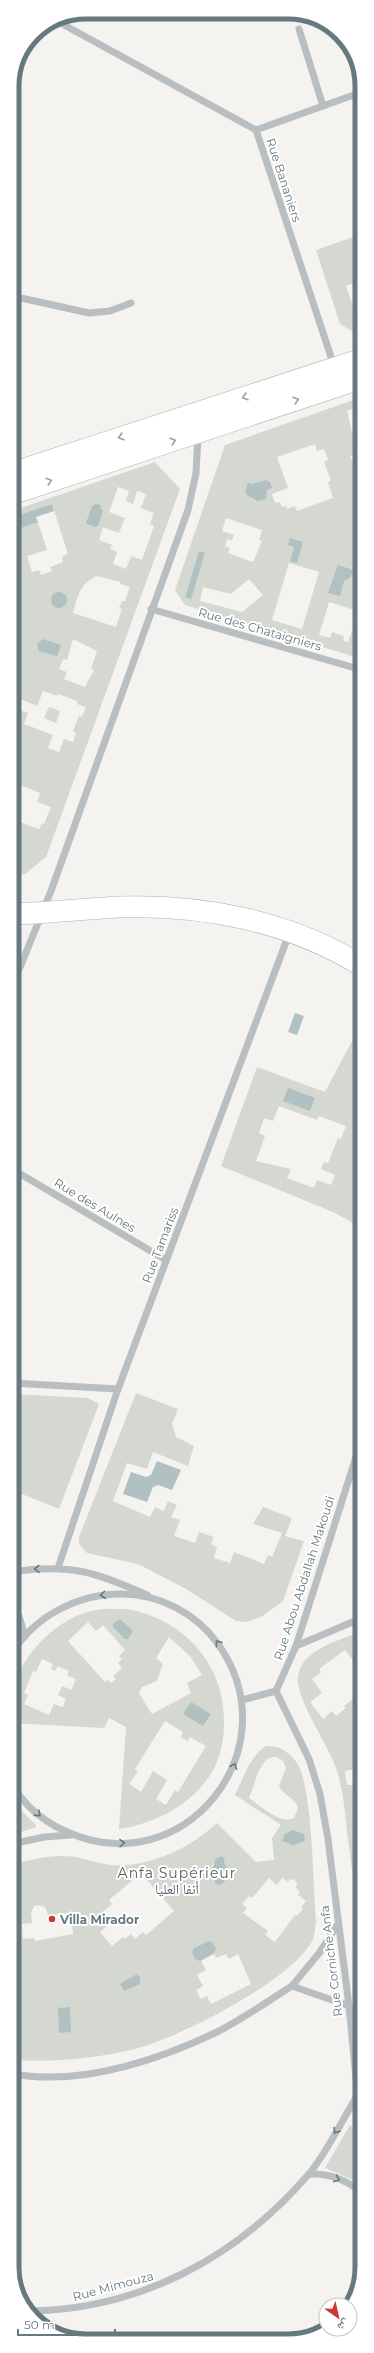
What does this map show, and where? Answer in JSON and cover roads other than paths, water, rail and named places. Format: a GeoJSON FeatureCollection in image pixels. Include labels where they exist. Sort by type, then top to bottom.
{"type":"FeatureCollection","features":[{"type":"Feature","properties":{"kind":"main road"},"geometry":{"type":"LineString","coordinates":[[19,492],[199,432],[337,377],[355,364]]}},
{"type":"Feature","properties":{"kind":"main road"},"geometry":{"type":"LineString","coordinates":[[19,471],[337,377],[355,378]]}},
{"type":"Feature","properties":{"kind":"main road"},"geometry":{"type":"LineString","coordinates":[[19,914],[119,907],[198,911],[256,921],[290,932],[338,952],[355,962]]}},
{"type":"Feature","properties":{"kind":"street","name":"Rue Bananiers"},"geometry":{"type":"LineString","coordinates":[[61,24],[256,130],[337,377]]}},
{"type":"Feature","properties":{"kind":"street"},"geometry":{"type":"LineString","coordinates":[[299,29],[323,106]]}},
{"type":"Feature","properties":{"kind":"street"},"geometry":{"type":"LineString","coordinates":[[256,130],[355,95]]}},
{"type":"Feature","properties":{"kind":"street"},"geometry":{"type":"LineString","coordinates":[[19,298],[89,313],[110,311],[132,303]]}},
{"type":"Feature","properties":{"kind":"street"},"geometry":{"type":"LineString","coordinates":[[19,969],[50,891],[188,510],[196,473],[199,432]]}},
{"type":"Feature","properties":{"kind":"street","name":"Rue des Chataigniers"},"geometry":{"type":"LineString","coordinates":[[151,609],[355,668]]}},
{"type":"Feature","properties":{"kind":"street","name":"Rue Tamariss"},"geometry":{"type":"LineString","coordinates":[[58,1568],[118,1389],[290,932]]}},
{"type":"Feature","properties":{"kind":"street","name":"Rue des Aulnes"},"geometry":{"type":"LineString","coordinates":[[19,1173],[166,1260]]}},
{"type":"Feature","properties":{"kind":"street"},"geometry":{"type":"LineString","coordinates":[[19,1383],[118,1389]]}},
{"type":"Feature","properties":{"kind":"street","name":"Rue Abou Abdallah Makoudi"},"geometry":{"type":"LineString","coordinates":[[276,1691],[296,1646],[355,1460]]}},
{"type":"Feature","properties":{"kind":"street"},"geometry":{"type":"LineString","coordinates":[[19,1571],[58,1568],[81,1570],[100,1575],[178,1609],[198,1622],[214,1638],[227,1656],[234,1670],[242,1700],[244,1723],[237,1758],[220,1791],[195,1817],[163,1835],[140,1841],[109,1843],[73,1835],[44,1837],[19,1842]]}},
{"type":"Feature","properties":{"kind":"street"},"geometry":{"type":"LineString","coordinates":[[19,1645],[26,1636],[53,1613],[86,1598],[122,1594],[155,1598]]}},
{"type":"Feature","properties":{"kind":"street"},"geometry":{"type":"LineString","coordinates":[[19,1614],[26,1636]]}},
{"type":"Feature","properties":{"kind":"street"},"geometry":{"type":"LineString","coordinates":[[296,1646],[355,1621]]}},
{"type":"Feature","properties":{"kind":"street"},"geometry":{"type":"LineString","coordinates":[[242,1700],[276,1691]]}},
{"type":"Feature","properties":{"kind":"street","name":"Rue Corniche Anfa"},"geometry":{"type":"LineString","coordinates":[[276,1691],[309,1759],[320,1794],[349,2006],[355,2085]]}},
{"type":"Feature","properties":{"kind":"street"},"geometry":{"type":"LineString","coordinates":[[19,1794],[40,1816],[73,1835]]}},
{"type":"Feature","properties":{"kind":"street"},"geometry":{"type":"LineString","coordinates":[[19,2074],[61,2077],[92,2074],[170,2052],[219,2031],[292,1986],[320,1952],[338,1924]]}},
{"type":"Feature","properties":{"kind":"street"},"geometry":{"type":"LineString","coordinates":[[292,1986],[349,2006]]}},
{"type":"Feature","properties":{"kind":"street","name":"Rue Mimouza"},"geometry":{"type":"LineString","coordinates":[[35,2310],[90,2306],[134,2295],[173,2280],[234,2244],[280,2204],[309,2174],[355,2100]]}},
{"type":"Feature","properties":{"kind":"street"},"geometry":{"type":"LineString","coordinates":[[309,2174],[332,2176],[355,2189]]}},
{"type":"Feature","properties":{"kind":"place","name":"Villa Mirador"},"geometry":{"type":"Point","coordinates":[52,1919]}},
{"type":"Feature","properties":{"kind":"district","name":"Anfa Supérieur أنفا العليا"},"geometry":{"type":"Point","coordinates":[177,1882]}}]}
